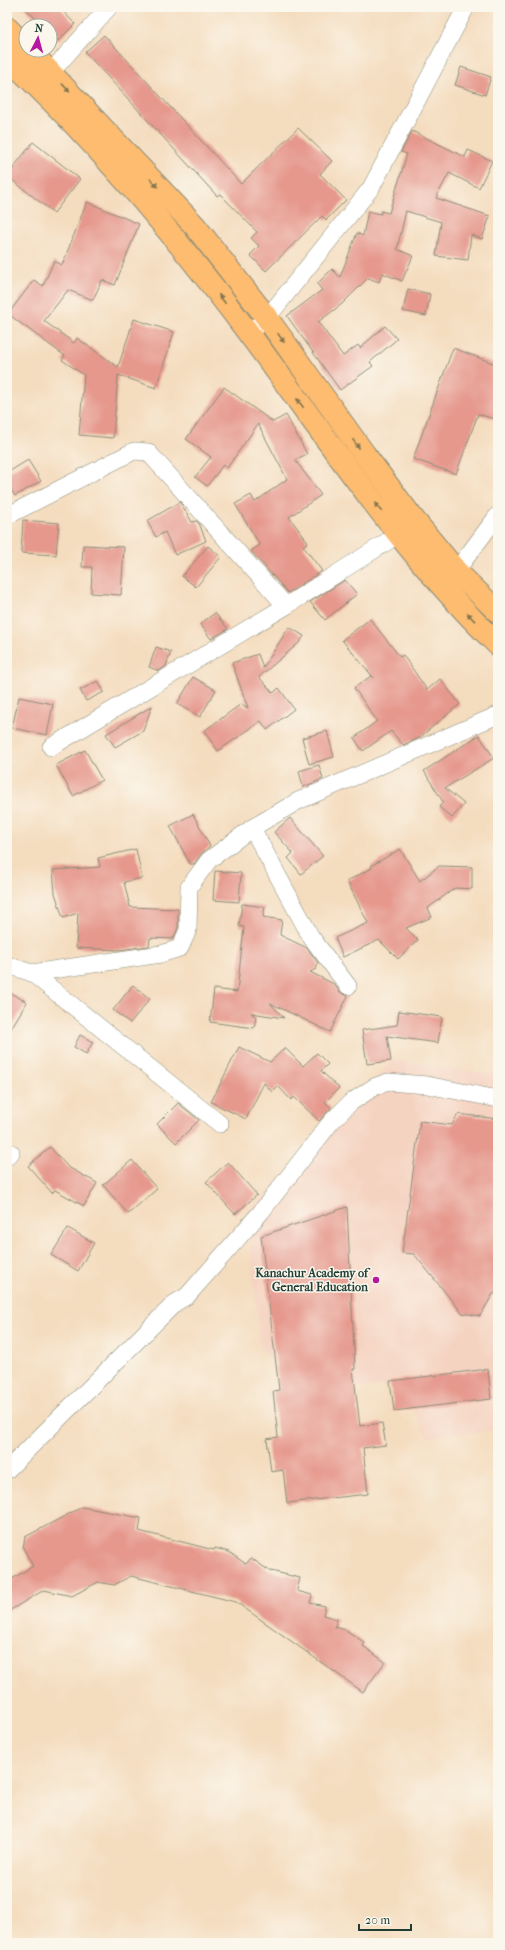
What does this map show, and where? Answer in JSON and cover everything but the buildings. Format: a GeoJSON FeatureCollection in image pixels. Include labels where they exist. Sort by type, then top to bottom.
{"type":"FeatureCollection","features":[{"type":"Feature","properties":{"kind":"main road"},"geometry":{"type":"LineString","coordinates":[[7,28],[18,39]]}},
{"type":"Feature","properties":{"kind":"main road"},"geometry":{"type":"LineString","coordinates":[[7,57],[72,123],[141,197],[189,256],[248,333],[399,534],[458,603],[498,645]]}},
{"type":"Feature","properties":{"kind":"main road"},"geometry":{"type":"LineString","coordinates":[[37,58],[194,226],[267,318],[365,455],[456,571],[498,612]]}},
{"type":"Feature","properties":{"kind":"street"},"geometry":{"type":"LineString","coordinates":[[51,72],[109,7]]}},
{"type":"Feature","properties":{"kind":"street"},"geometry":{"type":"LineString","coordinates":[[248,333],[267,318],[372,188],[466,7]]}},
{"type":"Feature","properties":{"kind":"street"},"geometry":{"type":"LineString","coordinates":[[7,516],[134,451],[148,452],[286,606]]}},
{"type":"Feature","properties":{"kind":"street"},"geometry":{"type":"LineString","coordinates":[[456,571],[498,515]]}},
{"type":"Feature","properties":{"kind":"street"},"geometry":{"type":"LineString","coordinates":[[50,747],[286,606],[399,534]]}},
{"type":"Feature","properties":{"kind":"street"},"geometry":{"type":"LineString","coordinates":[[32,973],[161,954],[180,948],[188,930],[189,887],[209,860],[252,828],[298,801],[498,715]]}},
{"type":"Feature","properties":{"kind":"street"},"geometry":{"type":"LineString","coordinates":[[252,828],[311,937],[348,986]]}},
{"type":"Feature","properties":{"kind":"street"},"geometry":{"type":"LineString","coordinates":[[7,965],[32,973],[220,1124]]}},
{"type":"Feature","properties":{"kind":"street"},"geometry":{"type":"LineString","coordinates":[[7,1470],[176,1303],[187,1296],[261,1212],[331,1122],[350,1103],[374,1087],[388,1082],[427,1085],[498,1099]]}},
{"type":"Feature","properties":{"kind":"shaded area","name":"Kanachur Academy of General Education"},"geometry":{"type":"Polygon","coordinates":[[[393,1060],[498,1075],[498,1430],[427,1437],[401,1386],[298,1390],[260,1347],[247,1213],[393,1060]]]}},
{"type":"Feature","properties":{"kind":"place","name":"Kanachur Academy of General Education"},"geometry":{"type":"Point","coordinates":[376,1280]}}]}
